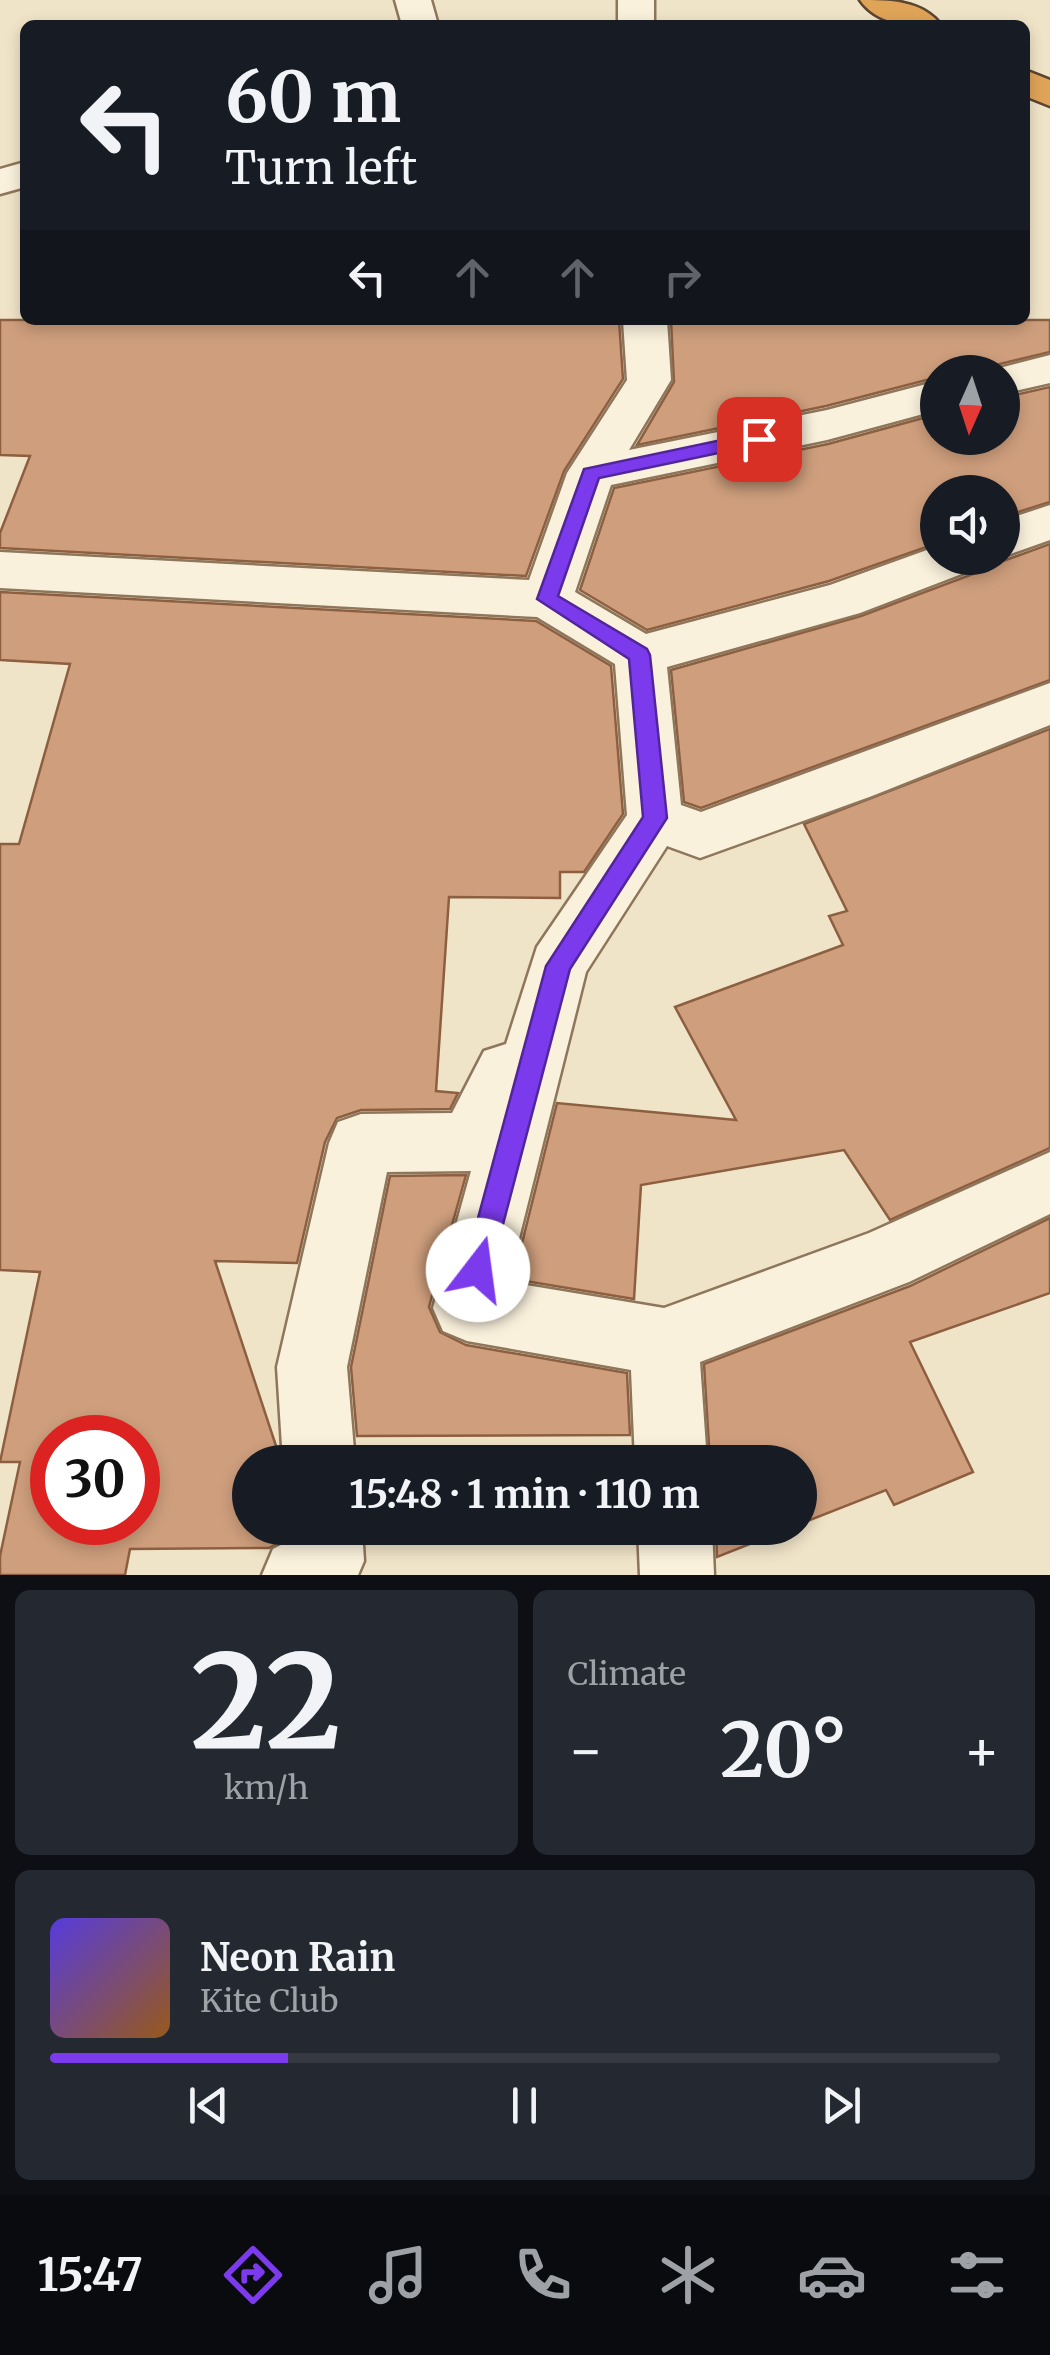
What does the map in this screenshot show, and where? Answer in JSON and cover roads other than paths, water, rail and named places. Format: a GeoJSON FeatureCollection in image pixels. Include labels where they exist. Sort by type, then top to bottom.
{"type":"FeatureCollection","features":[{"type":"Feature","properties":{"kind":"highway"},"geometry":{"type":"LineString","coordinates":[[878,0],[914,20]]}},
{"type":"Feature","properties":{"kind":"street"},"geometry":{"type":"LineString","coordinates":[[547,599],[591,474],[648,380],[645,325]]}},
{"type":"Feature","properties":{"kind":"street"},"geometry":{"type":"LineString","coordinates":[[1020,376],[1050,370]]}},
{"type":"Feature","properties":{"kind":"street"},"geometry":{"type":"LineString","coordinates":[[591,474],[826,425],[920,401]]}},
{"type":"Feature","properties":{"kind":"street"},"geometry":{"type":"LineString","coordinates":[[1020,533],[1050,522]]}},
{"type":"Feature","properties":{"kind":"street"},"geometry":{"type":"LineString","coordinates":[[0,570],[547,599],[640,655],[842,600],[920,571]]}},
{"type":"Feature","properties":{"kind":"street"},"geometry":{"type":"LineString","coordinates":[[318,1445],[312,1367],[361,1142],[470,1142],[558,966],[655,818],[640,655]]}},
{"type":"Feature","properties":{"kind":"street"},"geometry":{"type":"LineString","coordinates":[[655,818],[700,834],[853,782],[1050,702]]}},
{"type":"Feature","properties":{"kind":"street"},"geometry":{"type":"LineString","coordinates":[[558,966],[467,1308],[664,1342],[885,1259],[1050,1182]]}},
{"type":"Feature","properties":{"kind":"street"},"geometry":{"type":"LineString","coordinates":[[664,1342],[670,1445]]}},
{"type":"Feature","properties":{"kind":"street"},"geometry":{"type":"LineString","coordinates":[[299,1575],[327,1561],[326,1545]]}},
{"type":"Feature","properties":{"kind":"street"},"geometry":{"type":"LineString","coordinates":[[676,1545],[677,1575]]}}]}
